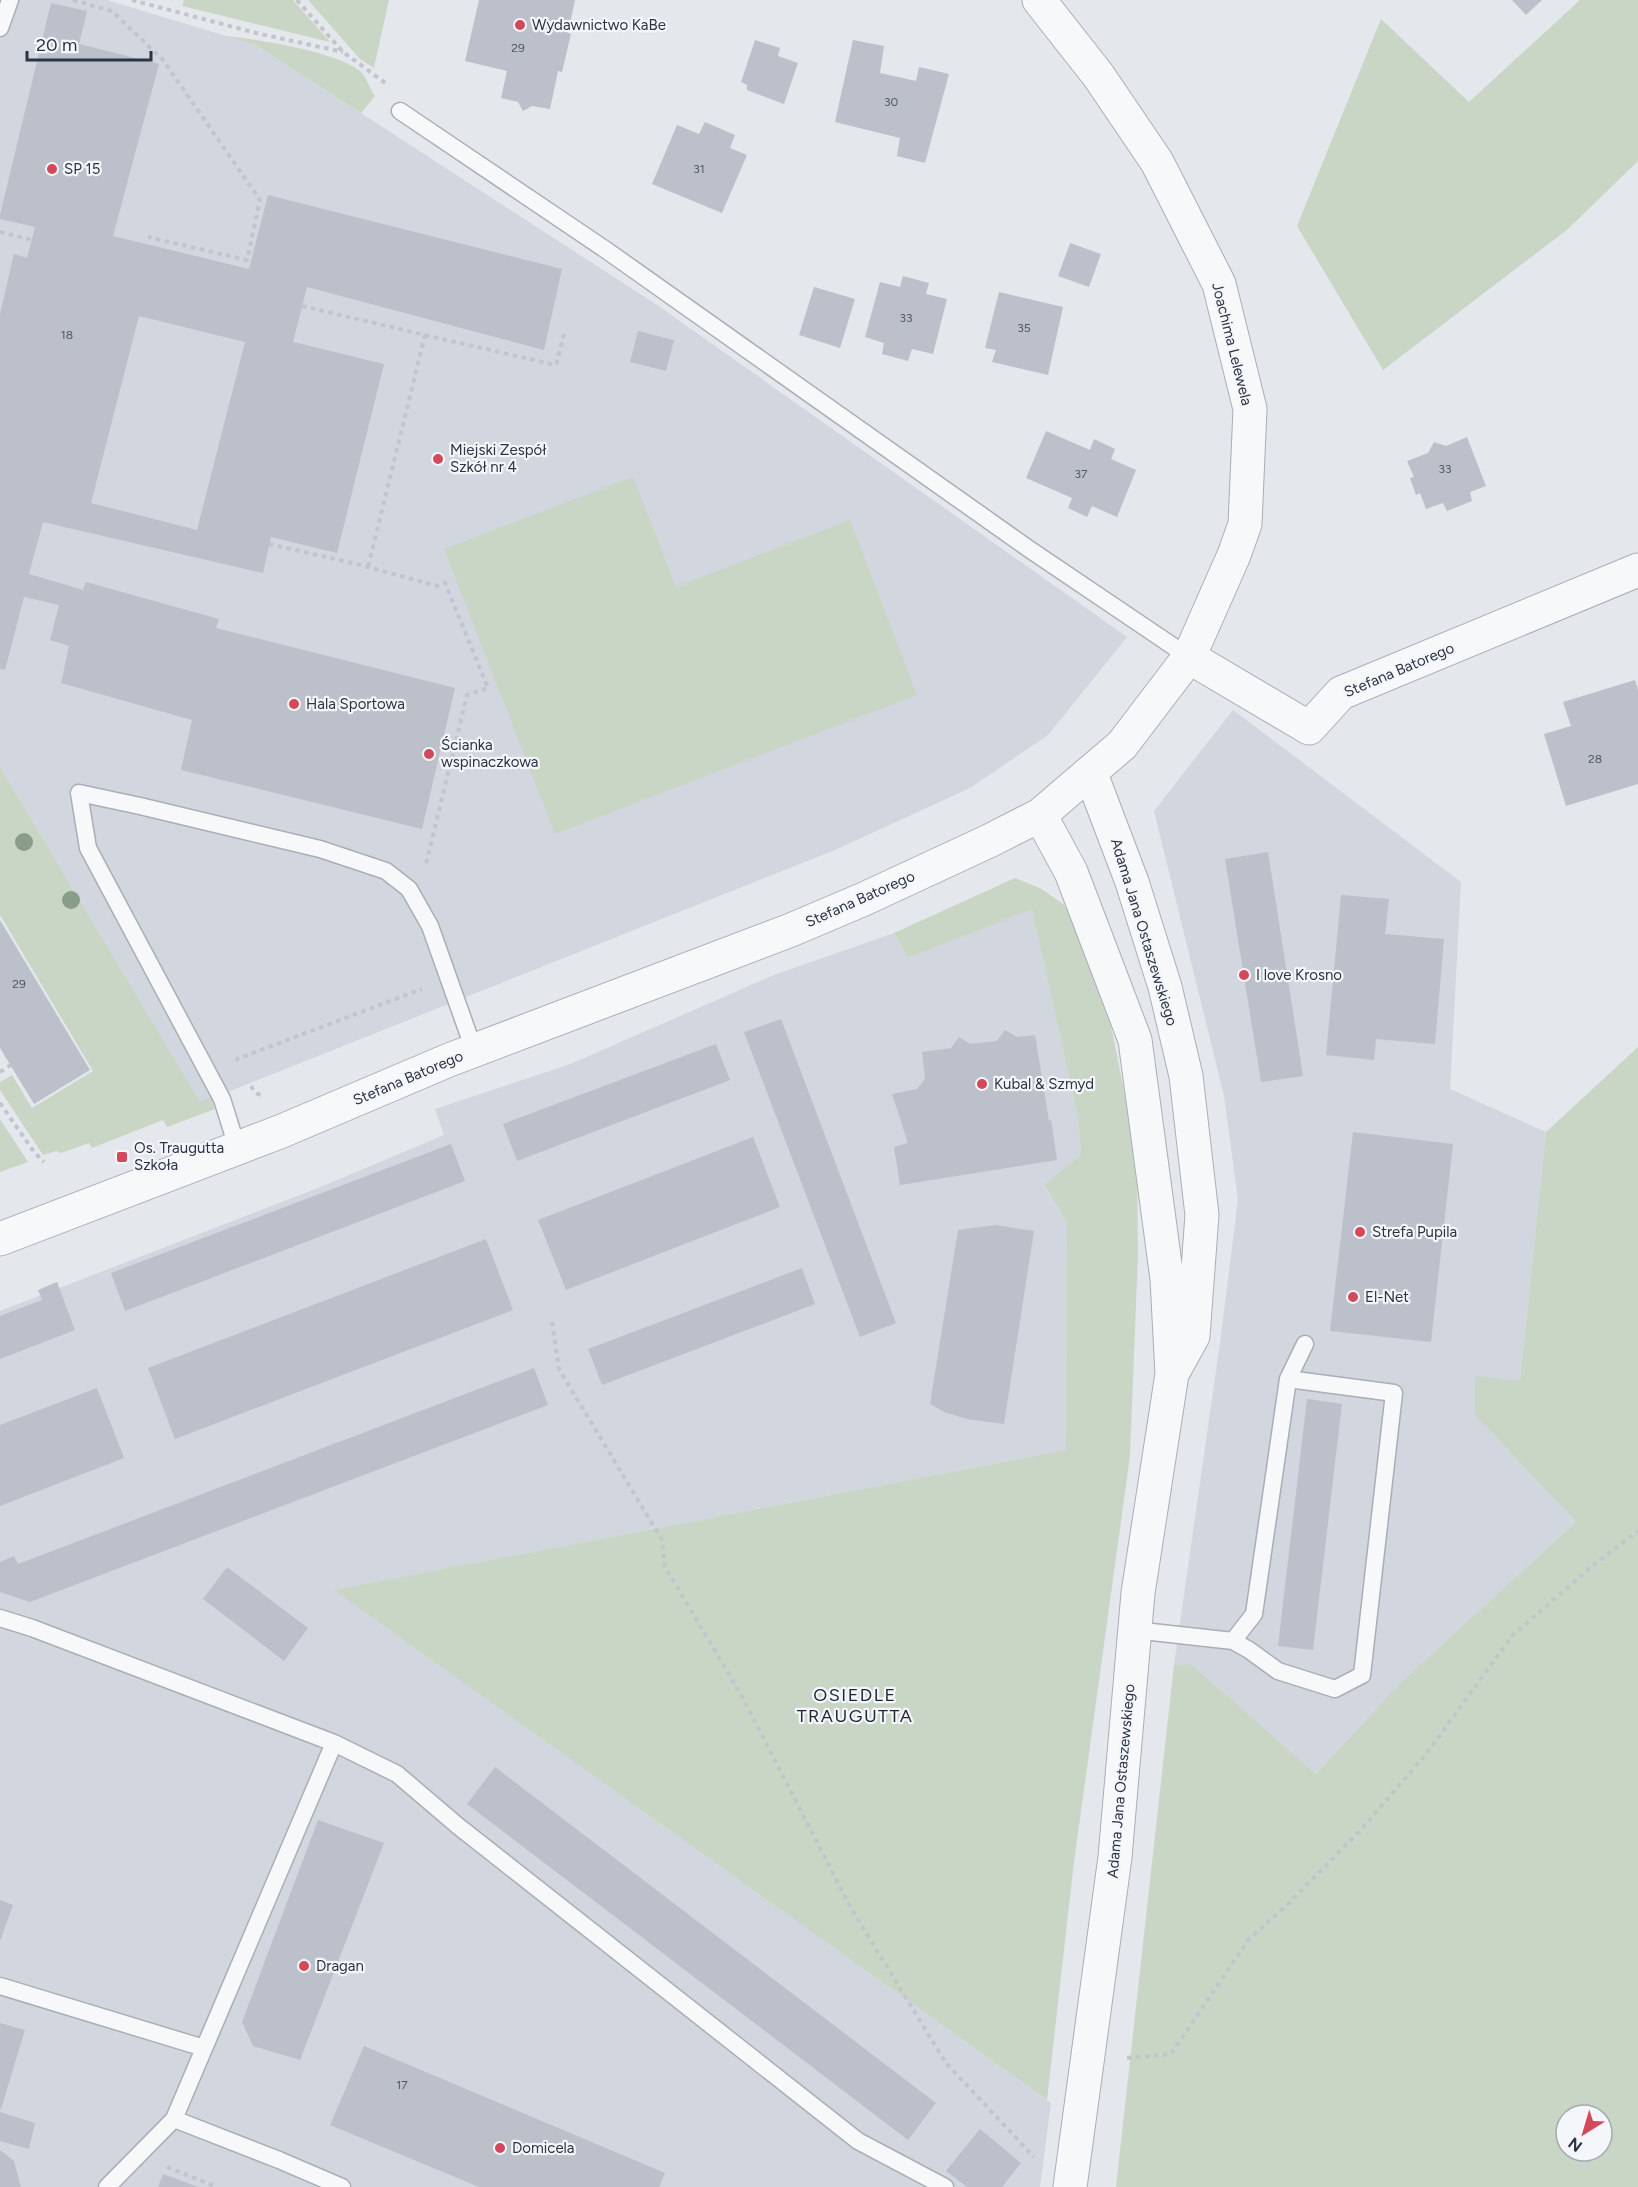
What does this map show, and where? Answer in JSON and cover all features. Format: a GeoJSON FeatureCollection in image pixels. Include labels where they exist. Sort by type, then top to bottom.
{"type":"FeatureCollection","features":[{"type":"Feature","properties":{"kind":"street","name":"Joachima Lelewela"},"geometry":{"type":"LineString","coordinates":[[1039,0],[1098,75],[1157,162],[1219,284],[1250,409],[1245,524],[1234,555],[1189,657]]}},
{"type":"Feature","properties":{"kind":"street","name":"Stefana Batorego"},"geometry":{"type":"LineString","coordinates":[[0,1239],[282,1131],[474,1050],[791,930],[906,879],[1040,814],[1091,774],[1122,745],[1189,657],[1309,728],[1341,693],[1638,570]]}},
{"type":"Feature","properties":{"kind":"street","name":"Adama Jana Ostaszewskiego"},"geometry":{"type":"LineString","coordinates":[[1091,774],[1132,882],[1165,987],[1186,1076],[1202,1215],[1194,1336],[1172,1374]]}},
{"type":"Feature","properties":{"kind":"street","name":"Adama Jana Ostaszewskiego"},"geometry":{"type":"LineString","coordinates":[[1040,814],[1071,872],[1135,1040],[1167,1279],[1172,1374],[1138,1593],[1115,1857],[1070,2187]]}},
{"type":"Feature","properties":{"kind":"lane"},"geometry":{"type":"LineString","coordinates":[[0,28],[10,0]]}},
{"type":"Feature","properties":{"kind":"lane"},"geometry":{"type":"LineString","coordinates":[[400,111],[616,257],[1020,542],[1189,657]]}},
{"type":"Feature","properties":{"kind":"lane"},"geometry":{"type":"LineString","coordinates":[[237,1147],[222,1099],[88,848],[79,793],[320,849],[386,871],[410,889],[431,929],[474,1050]]}},
{"type":"Feature","properties":{"kind":"lane"},"geometry":{"type":"LineString","coordinates":[[1233,1641],[1254,1614],[1288,1379],[1305,1344]]}},
{"type":"Feature","properties":{"kind":"lane"},"geometry":{"type":"LineString","coordinates":[[1134,1630],[1233,1641],[1278,1671],[1335,1689],[1362,1675],[1394,1393],[1288,1379]]}},
{"type":"Feature","properties":{"kind":"lane"},"geometry":{"type":"LineString","coordinates":[[0,1618],[44,1632],[334,1743],[397,1774],[458,1826],[858,2141],[945,2187]]}},
{"type":"Feature","properties":{"kind":"lane"},"geometry":{"type":"LineString","coordinates":[[107,2187],[174,2119],[334,1743]]}},
{"type":"Feature","properties":{"kind":"lane"},"geometry":{"type":"LineString","coordinates":[[0,1986],[204,2048]]}},
{"type":"Feature","properties":{"kind":"lane"},"geometry":{"type":"LineString","coordinates":[[174,2119],[342,2187]]}},
{"type":"Feature","properties":{"kind":"path"},"geometry":{"type":"LineString","coordinates":[[73,0],[112,11],[163,60],[260,200],[247,260],[148,237]]}},
{"type":"Feature","properties":{"kind":"path"},"geometry":{"type":"LineString","coordinates":[[132,0],[256,33],[343,52]]}},
{"type":"Feature","properties":{"kind":"path"},"geometry":{"type":"LineString","coordinates":[[297,0],[343,52],[398,92],[400,111]]}},
{"type":"Feature","properties":{"kind":"path"},"geometry":{"type":"LineString","coordinates":[[0,232],[32,240]]}},
{"type":"Feature","properties":{"kind":"path"},"geometry":{"type":"LineString","coordinates":[[302,306],[556,365],[564,334]]}},
{"type":"Feature","properties":{"kind":"path"},"geometry":{"type":"LineString","coordinates":[[368,567],[425,335]]}},
{"type":"Feature","properties":{"kind":"path"},"geometry":{"type":"LineString","coordinates":[[269,544],[437,586],[445,583],[488,688],[467,695],[426,866]]}},
{"type":"Feature","properties":{"kind":"path"},"geometry":{"type":"LineString","coordinates":[[242,1068],[237,1059],[449,978]]}},
{"type":"Feature","properties":{"kind":"path"},"geometry":{"type":"LineString","coordinates":[[0,1072],[10,1065]]}},
{"type":"Feature","properties":{"kind":"path"},"geometry":{"type":"LineString","coordinates":[[246,1077],[255,1092],[268,1101]]}},
{"type":"Feature","properties":{"kind":"path"},"geometry":{"type":"LineString","coordinates":[[0,1103],[34,1152],[44,1162]]}},
{"type":"Feature","properties":{"kind":"path"},"geometry":{"type":"LineString","coordinates":[[552,1322],[559,1369],[662,1540],[665,1567],[740,1691],[852,1910],[946,2062],[1036,2159]]}},
{"type":"Feature","properties":{"kind":"path"},"geometry":{"type":"LineString","coordinates":[[1121,2059],[1172,2054],[1249,1939],[1289,1904],[1358,1833],[1427,1753],[1512,1636],[1592,1566],[1638,1531]]}},
{"type":"Feature","properties":{"kind":"path"},"geometry":{"type":"LineString","coordinates":[[158,2164],[217,2187]]}},
{"type":"Feature","properties":{"kind":"shaded area","name":"Miejski Zespół Szkół nr 4"},"geometry":{"type":"Polygon","coordinates":[[[0,0],[107,0],[256,45],[657,305],[1127,637],[1048,735],[970,788],[835,850],[200,1103],[0,767],[0,0]]]}},
{"type":"Feature","properties":{"kind":"shaded area"},"geometry":{"type":"Polygon","coordinates":[[[1233,710],[1461,882],[1450,1089],[1546,1132],[1520,1381],[1475,1415],[1576,1522],[1400,1683],[1316,1774],[1191,1664],[1174,1665],[1238,1200],[1224,1096],[1154,811],[1233,710]]]}},
{"type":"Feature","properties":{"kind":"shaded area"},"geometry":{"type":"Polygon","coordinates":[[[1032,908],[1078,1118],[1081,1155],[1044,1186],[1067,1223],[1066,1450],[335,1590],[1051,2103],[1040,2187],[0,2187],[0,1311],[323,1186],[444,1135],[435,1109],[568,1065],[774,975],[894,933],[908,958],[1032,908]]]}},
{"type":"Feature","properties":{"kind":"green space"},"geometry":{"type":"Polygon","coordinates":[[[184,0],[293,0],[330,42],[182,6],[184,0]]]}},
{"type":"Feature","properties":{"kind":"green space"},"geometry":{"type":"Polygon","coordinates":[[[308,0],[389,0],[374,68],[360,59],[308,0]]]}},
{"type":"Feature","properties":{"kind":"green space"},"geometry":{"type":"Polygon","coordinates":[[[1580,0],[1638,0],[1638,161],[1568,229],[1383,370],[1297,226],[1381,19],[1469,102],[1580,0]]]}},
{"type":"Feature","properties":{"kind":"green space"},"geometry":{"type":"Polygon","coordinates":[[[226,36],[297,48],[336,58],[361,72],[375,96],[361,113],[256,45],[226,36]]]}},
{"type":"Feature","properties":{"kind":"green space"},"geometry":{"type":"Polygon","coordinates":[[[633,477],[676,587],[850,520],[917,695],[555,834],[444,549],[633,477]]]}},
{"type":"Feature","properties":{"kind":"green space"},"geometry":{"type":"Polygon","coordinates":[[[0,767],[200,1102],[211,1097],[215,1109],[167,1127],[163,1120],[92,1148],[89,1143],[61,1153],[56,1151],[43,1155],[0,1090],[0,1082],[12,1075],[32,1108],[93,1071],[0,915],[0,767]]]}},
{"type":"Feature","properties":{"kind":"green space"},"geometry":{"type":"Polygon","coordinates":[[[1015,878],[1040,888],[1063,904],[1079,925],[1104,991],[1137,1156],[1138,1254],[1130,1456],[1074,1862],[1047,2100],[334,1590],[1066,1450],[1067,1223],[1044,1185],[1081,1155],[1078,1118],[1032,909],[908,958],[894,933],[1015,878]]]}},
{"type":"Feature","properties":{"kind":"green space"},"geometry":{"type":"Polygon","coordinates":[[[1638,1047],[1638,2187],[1116,2187],[1174,1665],[1191,1664],[1316,1774],[1400,1683],[1576,1522],[1475,1415],[1475,1376],[1520,1381],[1546,1132],[1638,1047]]]}},
{"type":"Feature","properties":{"kind":"green space"},"geometry":{"type":"Polygon","coordinates":[[[0,1119],[28,1162],[0,1172],[0,1119]]]}},
{"type":"Feature","properties":{"kind":"building"},"geometry":{"type":"Polygon","coordinates":[[[479,0],[575,0],[568,33],[571,34],[562,72],[558,71],[550,109],[532,106],[523,111],[518,102],[501,98],[507,71],[465,61],[479,0]]]}},
{"type":"Feature","properties":{"kind":"building"},"geometry":{"type":"Polygon","coordinates":[[[1512,0],[1542,0],[1526,15],[1512,0]]]}},
{"type":"Feature","properties":{"kind":"building"},"geometry":{"type":"Polygon","coordinates":[[[51,3],[87,11],[79,44],[159,64],[113,236],[249,269],[268,195],[562,269],[544,350],[307,287],[293,342],[384,364],[337,553],[271,537],[263,573],[43,522],[29,574],[83,590],[86,582],[219,619],[216,628],[455,688],[422,829],[181,770],[192,720],[61,683],[69,646],[50,640],[59,605],[24,597],[5,670],[0,669],[0,314],[14,254],[27,258],[35,227],[0,219],[51,3]],[[139,316],[91,503],[197,530],[245,342],[139,316]]]}},
{"type":"Feature","properties":{"kind":"building"},"geometry":{"type":"Polygon","coordinates":[[[755,40],[780,48],[778,56],[798,63],[784,104],[747,90],[747,85],[741,82],[755,40]]]}},
{"type":"Feature","properties":{"kind":"building"},"geometry":{"type":"Polygon","coordinates":[[[853,40],[884,46],[880,73],[916,81],[919,67],[949,74],[925,163],[897,156],[900,138],[835,122],[853,40]]]}},
{"type":"Feature","properties":{"kind":"building"},"geometry":{"type":"Polygon","coordinates":[[[705,122],[735,135],[730,148],[747,155],[722,213],[652,184],[677,125],[699,134],[705,122]]]}},
{"type":"Feature","properties":{"kind":"building"},"geometry":{"type":"Polygon","coordinates":[[[1070,243],[1101,254],[1089,287],[1058,276],[1070,243]]]}},
{"type":"Feature","properties":{"kind":"building"},"geometry":{"type":"Polygon","coordinates":[[[903,276],[929,283],[926,294],[947,299],[933,354],[912,349],[908,361],[882,354],[884,343],[865,337],[880,282],[900,287],[903,276]]]}},
{"type":"Feature","properties":{"kind":"building"},"geometry":{"type":"Polygon","coordinates":[[[814,287],[855,299],[840,348],[799,335],[814,287]]]}},
{"type":"Feature","properties":{"kind":"building"},"geometry":{"type":"Polygon","coordinates":[[[999,292],[1063,307],[1048,375],[992,362],[996,350],[985,348],[999,292]]]}},
{"type":"Feature","properties":{"kind":"building"},"geometry":{"type":"Polygon","coordinates":[[[638,331],[674,340],[666,371],[630,362],[638,331]]]}},
{"type":"Feature","properties":{"kind":"building"},"geometry":{"type":"Polygon","coordinates":[[[1046,431],[1090,450],[1094,439],[1115,449],[1111,459],[1136,470],[1117,517],[1092,506],[1087,517],[1068,508],[1072,498],[1026,478],[1046,431]]]}},
{"type":"Feature","properties":{"kind":"building"},"geometry":{"type":"Polygon","coordinates":[[[1467,437],[1486,486],[1470,492],[1472,501],[1447,511],[1443,503],[1426,509],[1420,493],[1416,495],[1410,478],[1414,477],[1407,461],[1428,453],[1434,442],[1446,446],[1467,437]]]}},
{"type":"Feature","properties":{"kind":"building"},"geometry":{"type":"Polygon","coordinates":[[[1635,680],[1638,690],[1638,784],[1566,806],[1544,734],[1571,726],[1563,702],[1635,680]]]}},
{"type":"Feature","properties":{"kind":"building"},"geometry":{"type":"Polygon","coordinates":[[[1268,852],[1303,1076],[1261,1082],[1225,859],[1268,852]]]}},
{"type":"Feature","properties":{"kind":"building"},"geometry":{"type":"Polygon","coordinates":[[[1341,895],[1389,899],[1385,934],[1444,939],[1435,1044],[1376,1039],[1374,1060],[1326,1055],[1341,895]]]}},
{"type":"Feature","properties":{"kind":"building"},"geometry":{"type":"Polygon","coordinates":[[[0,920],[90,1070],[34,1104],[0,1048],[0,920]]]}},
{"type":"Feature","properties":{"kind":"building"},"geometry":{"type":"Polygon","coordinates":[[[781,1019],[896,1323],[860,1337],[744,1032],[781,1019]]]}},
{"type":"Feature","properties":{"kind":"building","name":"Kubal & Szmyd"},"geometry":{"type":"Polygon","coordinates":[[[1005,1030],[1017,1037],[1035,1035],[1057,1160],[900,1185],[894,1147],[908,1143],[892,1094],[917,1089],[925,1079],[922,1052],[951,1048],[959,1037],[970,1044],[997,1041],[1005,1030]]]}},
{"type":"Feature","properties":{"kind":"building"},"geometry":{"type":"Polygon","coordinates":[[[716,1044],[730,1080],[517,1161],[503,1124],[716,1044]]]}},
{"type":"Feature","properties":{"kind":"building"},"geometry":{"type":"Polygon","coordinates":[[[1353,1132],[1453,1144],[1431,1342],[1330,1331],[1353,1132]]]}},
{"type":"Feature","properties":{"kind":"building"},"geometry":{"type":"Polygon","coordinates":[[[753,1137],[780,1207],[566,1290],[538,1220],[753,1137]]]}},
{"type":"Feature","properties":{"kind":"building"},"geometry":{"type":"Polygon","coordinates":[[[451,1144],[465,1181],[125,1311],[111,1273],[451,1144]]]}},
{"type":"Feature","properties":{"kind":"building"},"geometry":{"type":"Polygon","coordinates":[[[996,1225],[1034,1231],[1004,1424],[967,1419],[944,1412],[930,1404],[958,1230],[996,1225]]]}},
{"type":"Feature","properties":{"kind":"building"},"geometry":{"type":"Polygon","coordinates":[[[486,1239],[513,1310],[175,1439],[148,1368],[486,1239]]]}},
{"type":"Feature","properties":{"kind":"building"},"geometry":{"type":"Polygon","coordinates":[[[802,1268],[815,1304],[602,1385],[588,1349],[802,1268]]]}},
{"type":"Feature","properties":{"kind":"building"},"geometry":{"type":"Polygon","coordinates":[[[57,1282],[75,1330],[0,1359],[0,1316],[42,1300],[38,1290],[57,1282]]]}},
{"type":"Feature","properties":{"kind":"building"},"geometry":{"type":"Polygon","coordinates":[[[534,1368],[548,1405],[30,1602],[0,1592],[0,1562],[14,1556],[18,1564],[534,1368]]]}},
{"type":"Feature","properties":{"kind":"building"},"geometry":{"type":"Polygon","coordinates":[[[97,1388],[124,1458],[0,1506],[0,1425],[97,1388]]]}},
{"type":"Feature","properties":{"kind":"building"},"geometry":{"type":"Polygon","coordinates":[[[1307,1399],[1342,1404],[1313,1650],[1278,1646],[1307,1399]]]}},
{"type":"Feature","properties":{"kind":"building"},"geometry":{"type":"Polygon","coordinates":[[[227,1567],[308,1628],[284,1661],[203,1599],[227,1567]]]}},
{"type":"Feature","properties":{"kind":"building"},"geometry":{"type":"Polygon","coordinates":[[[495,1767],[936,2103],[908,2140],[467,1804],[495,1767]]]}},
{"type":"Feature","properties":{"kind":"building"},"geometry":{"type":"Polygon","coordinates":[[[318,1820],[384,1843],[300,2060],[253,2046],[242,2022],[318,1820]]]}},
{"type":"Feature","properties":{"kind":"building"},"geometry":{"type":"Polygon","coordinates":[[[0,1900],[13,1905],[0,1941],[0,1900]]]}},
{"type":"Feature","properties":{"kind":"building"},"geometry":{"type":"Polygon","coordinates":[[[0,2023],[25,2030],[1,2109],[0,2109],[0,2023]]]}},
{"type":"Feature","properties":{"kind":"building"},"geometry":{"type":"Polygon","coordinates":[[[364,2046],[665,2173],[659,2187],[479,2187],[330,2125],[364,2046]]]}},
{"type":"Feature","properties":{"kind":"building"},"geometry":{"type":"Polygon","coordinates":[[[0,2112],[35,2123],[29,2149],[0,2141],[0,2112]]]}},
{"type":"Feature","properties":{"kind":"building"},"geometry":{"type":"Polygon","coordinates":[[[980,2129],[1021,2163],[1002,2187],[967,2187],[946,2171],[980,2129]]]}},
{"type":"Feature","properties":{"kind":"building"},"geometry":{"type":"Polygon","coordinates":[[[0,2150],[14,2161],[21,2187],[0,2187],[0,2150]]]}},
{"type":"Feature","properties":{"kind":"building"},"geometry":{"type":"Polygon","coordinates":[[[163,2174],[198,2187],[158,2187],[163,2174]]]}},
{"type":"Feature","properties":{"kind":"place","name":"Wydawnictwo KaBe"},"geometry":{"type":"Point","coordinates":[520,25]}},
{"type":"Feature","properties":{"kind":"place","name":"SP 15"},"geometry":{"type":"Point","coordinates":[52,169]}},
{"type":"Feature","properties":{"kind":"place","name":"Miejski Zespół Szkół nr 4"},"geometry":{"type":"Point","coordinates":[438,459]}},
{"type":"Feature","properties":{"kind":"place","name":"Hala Sportowa"},"geometry":{"type":"Point","coordinates":[294,704]}},
{"type":"Feature","properties":{"kind":"place","name":"Ścianka wspinaczkowa"},"geometry":{"type":"Point","coordinates":[429,754]}},
{"type":"Feature","properties":{"kind":"place","name":"I love Krosno"},"geometry":{"type":"Point","coordinates":[1244,975]}},
{"type":"Feature","properties":{"kind":"place","name":"Kubal & Szmyd"},"geometry":{"type":"Point","coordinates":[982,1084]}},
{"type":"Feature","properties":{"kind":"place","name":"Os. Traugutta Szkoła"},"geometry":{"type":"Point","coordinates":[122,1157]}},
{"type":"Feature","properties":{"kind":"place","name":"Strefa Pupila"},"geometry":{"type":"Point","coordinates":[1360,1232]}},
{"type":"Feature","properties":{"kind":"place","name":"El-Net"},"geometry":{"type":"Point","coordinates":[1353,1297]}},
{"type":"Feature","properties":{"kind":"place","name":"Dragan"},"geometry":{"type":"Point","coordinates":[304,1966]}},
{"type":"Feature","properties":{"kind":"place","name":"Domicela"},"geometry":{"type":"Point","coordinates":[500,2148]}},
{"type":"Feature","properties":{"kind":"district","name":"OSIEDLE TRAUGUTTA"},"geometry":{"type":"Point","coordinates":[855,1705]}}]}
